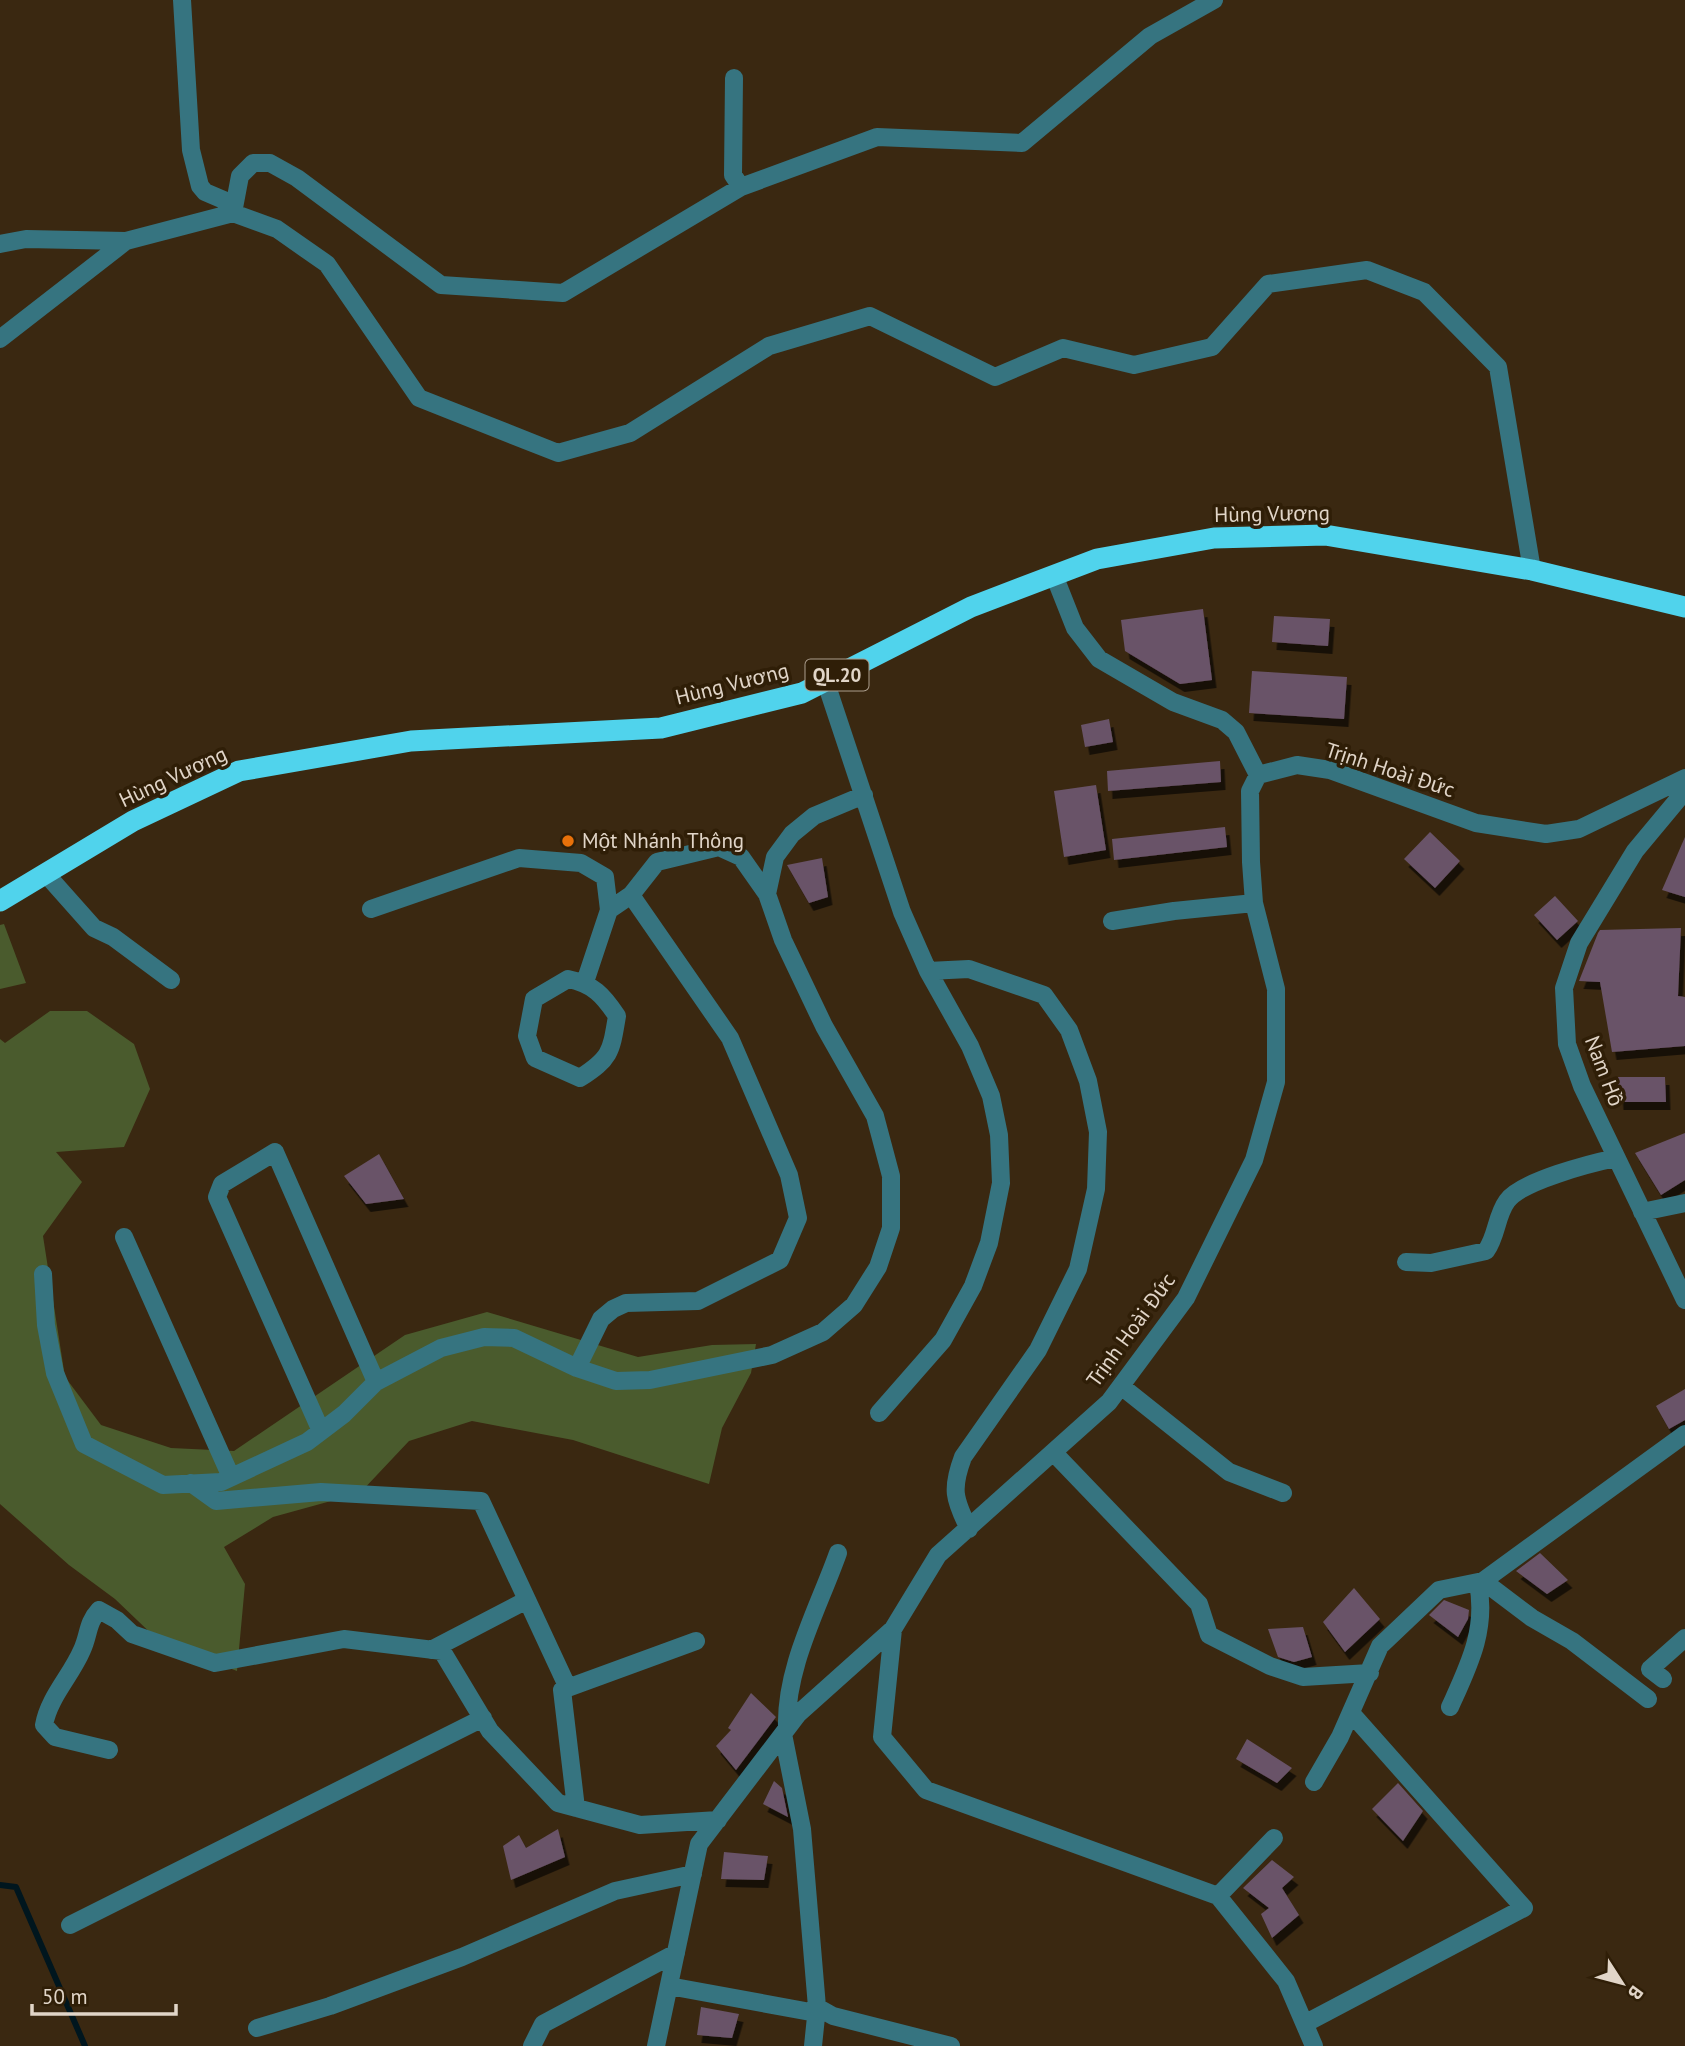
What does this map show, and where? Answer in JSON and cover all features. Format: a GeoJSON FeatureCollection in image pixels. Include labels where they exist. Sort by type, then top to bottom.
{"type":"FeatureCollection","features":[{"type":"Feature","properties":{"kind":"highway","name":"Hùng Vương"},"geometry":{"type":"LineString","coordinates":[[0,901],[133,821],[239,771],[411,741],[661,728],[802,693],[971,607],[1097,559],[1213,538],[1325,535],[1532,570],[1685,607]]}},
{"type":"Feature","properties":{"kind":"street"},"geometry":{"type":"LineString","coordinates":[[182,0],[191,150],[200,186],[205,192],[233,208],[277,229],[327,264],[419,398],[558,453],[630,433],[769,346],[870,316],[995,377],[1063,348],[1133,365],[1212,347],[1268,284],[1367,270],[1424,292],[1498,367],[1532,570]]}},
{"type":"Feature","properties":{"kind":"street"},"geometry":{"type":"LineString","coordinates":[[233,208],[240,176],[253,163],[270,163],[297,178],[441,285],[563,293],[741,187],[877,137],[1022,143],[1150,36],[1214,0]]}},
{"type":"Feature","properties":{"kind":"street"},"geometry":{"type":"LineString","coordinates":[[734,78],[733,176],[741,187]]}},
{"type":"Feature","properties":{"kind":"street"},"geometry":{"type":"LineString","coordinates":[[0,244],[26,239],[127,241],[233,208]]}},
{"type":"Feature","properties":{"kind":"street"},"geometry":{"type":"LineString","coordinates":[[0,338],[127,241]]}},
{"type":"Feature","properties":{"kind":"street"},"geometry":{"type":"LineString","coordinates":[[1054,575],[1075,628],[1099,659],[1172,702],[1222,720],[1236,732],[1258,775]]}},
{"type":"Feature","properties":{"kind":"street"},"geometry":{"type":"LineString","coordinates":[[825,680],[902,912],[928,971],[970,1046],[990,1097],[999,1135],[1001,1183],[989,1243],[973,1286],[943,1340],[879,1413]]}},
{"type":"Feature","properties":{"kind":"street","name":"Trịnh Hoài Đức"},"geometry":{"type":"LineString","coordinates":[[1218,1896],[926,1790],[882,1737],[893,1629],[938,1555],[1109,1402],[1186,1298],[1254,1160],[1276,1082],[1276,989],[1254,903],[1250,791],[1258,775],[1297,765],[1330,770],[1476,823],[1546,834],[1579,829],[1685,778]]}},
{"type":"Feature","properties":{"kind":"street","name":"Nam Hồ"},"geometry":{"type":"LineString","coordinates":[[1685,791],[1628,862],[1579,943],[1564,988],[1567,1044],[1616,1158],[1685,1300]]}},
{"type":"Feature","properties":{"kind":"street"},"geometry":{"type":"LineString","coordinates":[[767,894],[775,858],[792,834],[814,816],[864,796]]}},
{"type":"Feature","properties":{"kind":"street"},"geometry":{"type":"LineString","coordinates":[[43,1274],[46,1325],[55,1373],[84,1444],[163,1485],[221,1482],[307,1442],[376,1382],[441,1348],[484,1337],[514,1338],[577,1367],[616,1381],[650,1380],[772,1356],[823,1332],[853,1304],[878,1267],[891,1228],[891,1176],[875,1116],[824,1027],[783,940],[767,894],[741,857],[719,848],[657,862],[631,895],[609,910]]}},
{"type":"Feature","properties":{"kind":"street"},"geometry":{"type":"LineString","coordinates":[[371,909],[519,858],[581,863],[605,877],[609,910],[585,982]]}},
{"type":"Feature","properties":{"kind":"street"},"geometry":{"type":"LineString","coordinates":[[46,874],[94,928],[113,937],[171,980]]}},
{"type":"Feature","properties":{"kind":"street"},"geometry":{"type":"LineString","coordinates":[[577,1367],[601,1319],[613,1309],[633,1302],[698,1301],[780,1260],[798,1218],[789,1175],[730,1038],[631,895]]}},
{"type":"Feature","properties":{"kind":"street"},"geometry":{"type":"LineString","coordinates":[[1112,921],[1174,911],[1254,903]]}},
{"type":"Feature","properties":{"kind":"street"},"geometry":{"type":"LineString","coordinates":[[928,971],[969,969],[1044,995],[1069,1030],[1088,1081],[1098,1132],[1097,1189],[1079,1269],[1038,1350],[963,1457],[956,1475],[954,1498],[969,1529]]}},
{"type":"Feature","properties":{"kind":"street"},"geometry":{"type":"LineString","coordinates":[[568,979],[585,982],[603,994],[617,1016],[613,1041],[604,1062],[580,1078],[535,1058],[527,1036],[534,999],[568,979]]}},
{"type":"Feature","properties":{"kind":"street"},"geometry":{"type":"LineString","coordinates":[[321,1431],[217,1197],[222,1184],[275,1152],[376,1382]]}},
{"type":"Feature","properties":{"kind":"street"},"geometry":{"type":"LineString","coordinates":[[1406,1262],[1431,1262],[1486,1251],[1493,1241],[1507,1200],[1522,1189],[1582,1165],[1616,1158]]}},
{"type":"Feature","properties":{"kind":"street"},"geometry":{"type":"LineString","coordinates":[[1642,1212],[1685,1203]]}},
{"type":"Feature","properties":{"kind":"street"},"geometry":{"type":"LineString","coordinates":[[124,1237],[231,1477]]}},
{"type":"Feature","properties":{"kind":"street"},"geometry":{"type":"LineString","coordinates":[[1121,1386],[1230,1472],[1283,1493]]}},
{"type":"Feature","properties":{"kind":"street"},"geometry":{"type":"LineString","coordinates":[[1314,1782],[1351,1713],[1380,1646],[1439,1590],[1480,1582],[1685,1434]]}},
{"type":"Feature","properties":{"kind":"street"},"geometry":{"type":"LineString","coordinates":[[1054,1453],[1199,1604],[1209,1636],[1270,1666],[1303,1677],[1370,1672]]}},
{"type":"Feature","properties":{"kind":"street"},"geometry":{"type":"LineString","coordinates":[[191,1483],[216,1501],[321,1492],[481,1502],[568,1688]]}},
{"type":"Feature","properties":{"kind":"street"},"geometry":{"type":"LineString","coordinates":[[813,2046],[816,2010],[802,1829],[785,1731],[786,1702],[838,1553]]}},
{"type":"Feature","properties":{"kind":"street"},"geometry":{"type":"LineString","coordinates":[[1480,1582],[1532,1618],[1572,1641],[1648,1699]]}},
{"type":"Feature","properties":{"kind":"street"},"geometry":{"type":"LineString","coordinates":[[1450,1707],[1478,1642],[1480,1582]]}},
{"type":"Feature","properties":{"kind":"street"},"geometry":{"type":"LineString","coordinates":[[431,1650],[527,1600]]}},
{"type":"Feature","properties":{"kind":"street"},"geometry":{"type":"LineString","coordinates":[[109,1751],[55,1737],[44,1725],[46,1711],[83,1649],[91,1619],[99,1610],[117,1620],[132,1634],[215,1663],[344,1639],[442,1651],[482,1718],[558,1803],[640,1825],[718,1820]]}},
{"type":"Feature","properties":{"kind":"street"},"geometry":{"type":"LineString","coordinates":[[656,2046],[699,1844],[798,1714],[893,1629]]}},
{"type":"Feature","properties":{"kind":"street"},"geometry":{"type":"LineString","coordinates":[[1663,1679],[1650,1669],[1685,1638]]}},
{"type":"Feature","properties":{"kind":"street"},"geometry":{"type":"LineString","coordinates":[[576,1808],[562,1690],[696,1641]]}},
{"type":"Feature","properties":{"kind":"street"},"geometry":{"type":"LineString","coordinates":[[1306,2022],[1524,1908],[1351,1713]]}},
{"type":"Feature","properties":{"kind":"street"},"geometry":{"type":"LineString","coordinates":[[70,1925],[482,1718]]}},
{"type":"Feature","properties":{"kind":"street"},"geometry":{"type":"LineString","coordinates":[[1274,1838],[1218,1896],[1286,1981],[1306,2022],[1314,2046]]}},
{"type":"Feature","properties":{"kind":"street"},"geometry":{"type":"LineString","coordinates":[[257,2028],[330,2006],[462,1957],[615,1891],[693,1874]]}},
{"type":"Feature","properties":{"kind":"street"},"geometry":{"type":"LineString","coordinates":[[532,2046],[543,2024],[676,1953]]}},
{"type":"Feature","properties":{"kind":"street"},"geometry":{"type":"LineString","coordinates":[[669,1986],[816,2010],[951,2046]]}},
{"type":"Feature","properties":{"kind":"green space"},"geometry":{"type":"Polygon","coordinates":[[[4,924],[26,983],[0,989],[0,925],[4,924]]]}},
{"type":"Feature","properties":{"kind":"green space"},"geometry":{"type":"Polygon","coordinates":[[[50,1011],[87,1011],[134,1044],[150,1089],[124,1147],[56,1152],[82,1182],[43,1236],[65,1377],[101,1425],[171,1448],[234,1451],[405,1335],[487,1312],[638,1357],[712,1345],[756,1344],[751,1373],[722,1428],[709,1484],[573,1440],[472,1421],[409,1441],[360,1493],[273,1517],[224,1547],[245,1584],[237,1671],[160,1642],[115,1599],[69,1565],[0,1504],[0,1039],[5,1043],[50,1011]]]}},
{"type":"Feature","properties":{"kind":"building"},"geometry":{"type":"Polygon","coordinates":[[[1203,609],[1212,680],[1180,684],[1125,651],[1121,620],[1203,609]]]}},
{"type":"Feature","properties":{"kind":"building"},"geometry":{"type":"Polygon","coordinates":[[[1274,616],[1330,619],[1328,646],[1272,642],[1274,616]]]}},
{"type":"Feature","properties":{"kind":"building"},"geometry":{"type":"Polygon","coordinates":[[[1252,671],[1347,677],[1344,719],[1249,713],[1252,671]]]}},
{"type":"Feature","properties":{"kind":"building"},"geometry":{"type":"Polygon","coordinates":[[[1109,719],[1113,742],[1085,747],[1081,725],[1109,719]]]}},
{"type":"Feature","properties":{"kind":"building"},"geometry":{"type":"Polygon","coordinates":[[[1220,761],[1221,782],[1108,791],[1107,771],[1220,761]]]}},
{"type":"Feature","properties":{"kind":"building"},"geometry":{"type":"Polygon","coordinates":[[[1096,785],[1106,850],[1064,857],[1054,791],[1096,785]]]}},
{"type":"Feature","properties":{"kind":"building"},"geometry":{"type":"Polygon","coordinates":[[[1225,827],[1227,847],[1114,860],[1112,839],[1225,827]]]}},
{"type":"Feature","properties":{"kind":"building"},"geometry":{"type":"Polygon","coordinates":[[[1430,832],[1460,861],[1435,888],[1404,859],[1430,832]]]}},
{"type":"Feature","properties":{"kind":"building"},"geometry":{"type":"Polygon","coordinates":[[[1685,837],[1685,897],[1662,890],[1685,837]]]}},
{"type":"Feature","properties":{"kind":"building"},"geometry":{"type":"Polygon","coordinates":[[[822,858],[828,897],[809,903],[787,865],[822,858]]]}},
{"type":"Feature","properties":{"kind":"building"},"geometry":{"type":"Polygon","coordinates":[[[1555,896],[1578,921],[1557,940],[1534,915],[1555,896]]]}},
{"type":"Feature","properties":{"kind":"building"},"geometry":{"type":"Polygon","coordinates":[[[1681,928],[1678,996],[1685,997],[1685,1046],[1612,1052],[1600,982],[1579,981],[1598,933],[1600,930],[1681,928]]]}},
{"type":"Feature","properties":{"kind":"building"},"geometry":{"type":"Polygon","coordinates":[[[1617,1077],[1665,1077],[1666,1102],[1619,1102],[1617,1077]]]}},
{"type":"Feature","properties":{"kind":"building"},"geometry":{"type":"Polygon","coordinates":[[[1685,1133],[1685,1180],[1661,1195],[1635,1153],[1685,1133]]]}},
{"type":"Feature","properties":{"kind":"building"},"geometry":{"type":"Polygon","coordinates":[[[379,1154],[404,1199],[366,1204],[344,1176],[379,1154]]]}},
{"type":"Feature","properties":{"kind":"building"},"geometry":{"type":"Polygon","coordinates":[[[1685,1389],[1685,1420],[1669,1429],[1656,1406],[1685,1389]]]}},
{"type":"Feature","properties":{"kind":"building"},"geometry":{"type":"Polygon","coordinates":[[[1540,1553],[1568,1580],[1547,1594],[1516,1571],[1540,1553]]]}},
{"type":"Feature","properties":{"kind":"building"},"geometry":{"type":"Polygon","coordinates":[[[1354,1588],[1380,1619],[1345,1652],[1323,1622],[1354,1588]]]}},
{"type":"Feature","properties":{"kind":"building"},"geometry":{"type":"Polygon","coordinates":[[[1444,1600],[1469,1610],[1468,1619],[1458,1637],[1429,1615],[1444,1600]]]}},
{"type":"Feature","properties":{"kind":"building"},"geometry":{"type":"Polygon","coordinates":[[[1303,1627],[1312,1657],[1294,1662],[1278,1657],[1268,1629],[1303,1627]]]}},
{"type":"Feature","properties":{"kind":"building"},"geometry":{"type":"Polygon","coordinates":[[[751,1693],[776,1717],[736,1770],[716,1746],[731,1730],[728,1728],[751,1693]]]}},
{"type":"Feature","properties":{"kind":"building"},"geometry":{"type":"Polygon","coordinates":[[[1247,1739],[1292,1768],[1277,1783],[1236,1759],[1247,1739]]]}},
{"type":"Feature","properties":{"kind":"building"},"geometry":{"type":"Polygon","coordinates":[[[774,1781],[782,1788],[788,1817],[763,1804],[774,1781]]]}},
{"type":"Feature","properties":{"kind":"building"},"geometry":{"type":"Polygon","coordinates":[[[1398,1783],[1423,1811],[1403,1841],[1372,1809],[1398,1783]]]}},
{"type":"Feature","properties":{"kind":"building"},"geometry":{"type":"Polygon","coordinates":[[[558,1829],[565,1857],[511,1880],[503,1846],[519,1835],[526,1848],[558,1829]]]}},
{"type":"Feature","properties":{"kind":"building"},"geometry":{"type":"Polygon","coordinates":[[[724,1852],[768,1856],[764,1880],[721,1879],[724,1852]]]}},
{"type":"Feature","properties":{"kind":"building"},"geometry":{"type":"Polygon","coordinates":[[[1272,1860],[1294,1877],[1282,1888],[1299,1915],[1272,1938],[1261,1914],[1269,1908],[1243,1888],[1272,1860]]]}},
{"type":"Feature","properties":{"kind":"building"},"geometry":{"type":"Polygon","coordinates":[[[701,2007],[739,2014],[732,2038],[697,2035],[701,2007]]]}},
{"type":"Feature","properties":{"kind":"waterway"},"geometry":{"type":"LineString","coordinates":[[0,1885],[16,1887],[85,2046]]}},
{"type":"Feature","properties":{"kind":"place","name":"Một Nhánh Thông"},"geometry":{"type":"Point","coordinates":[568,841]}}]}
